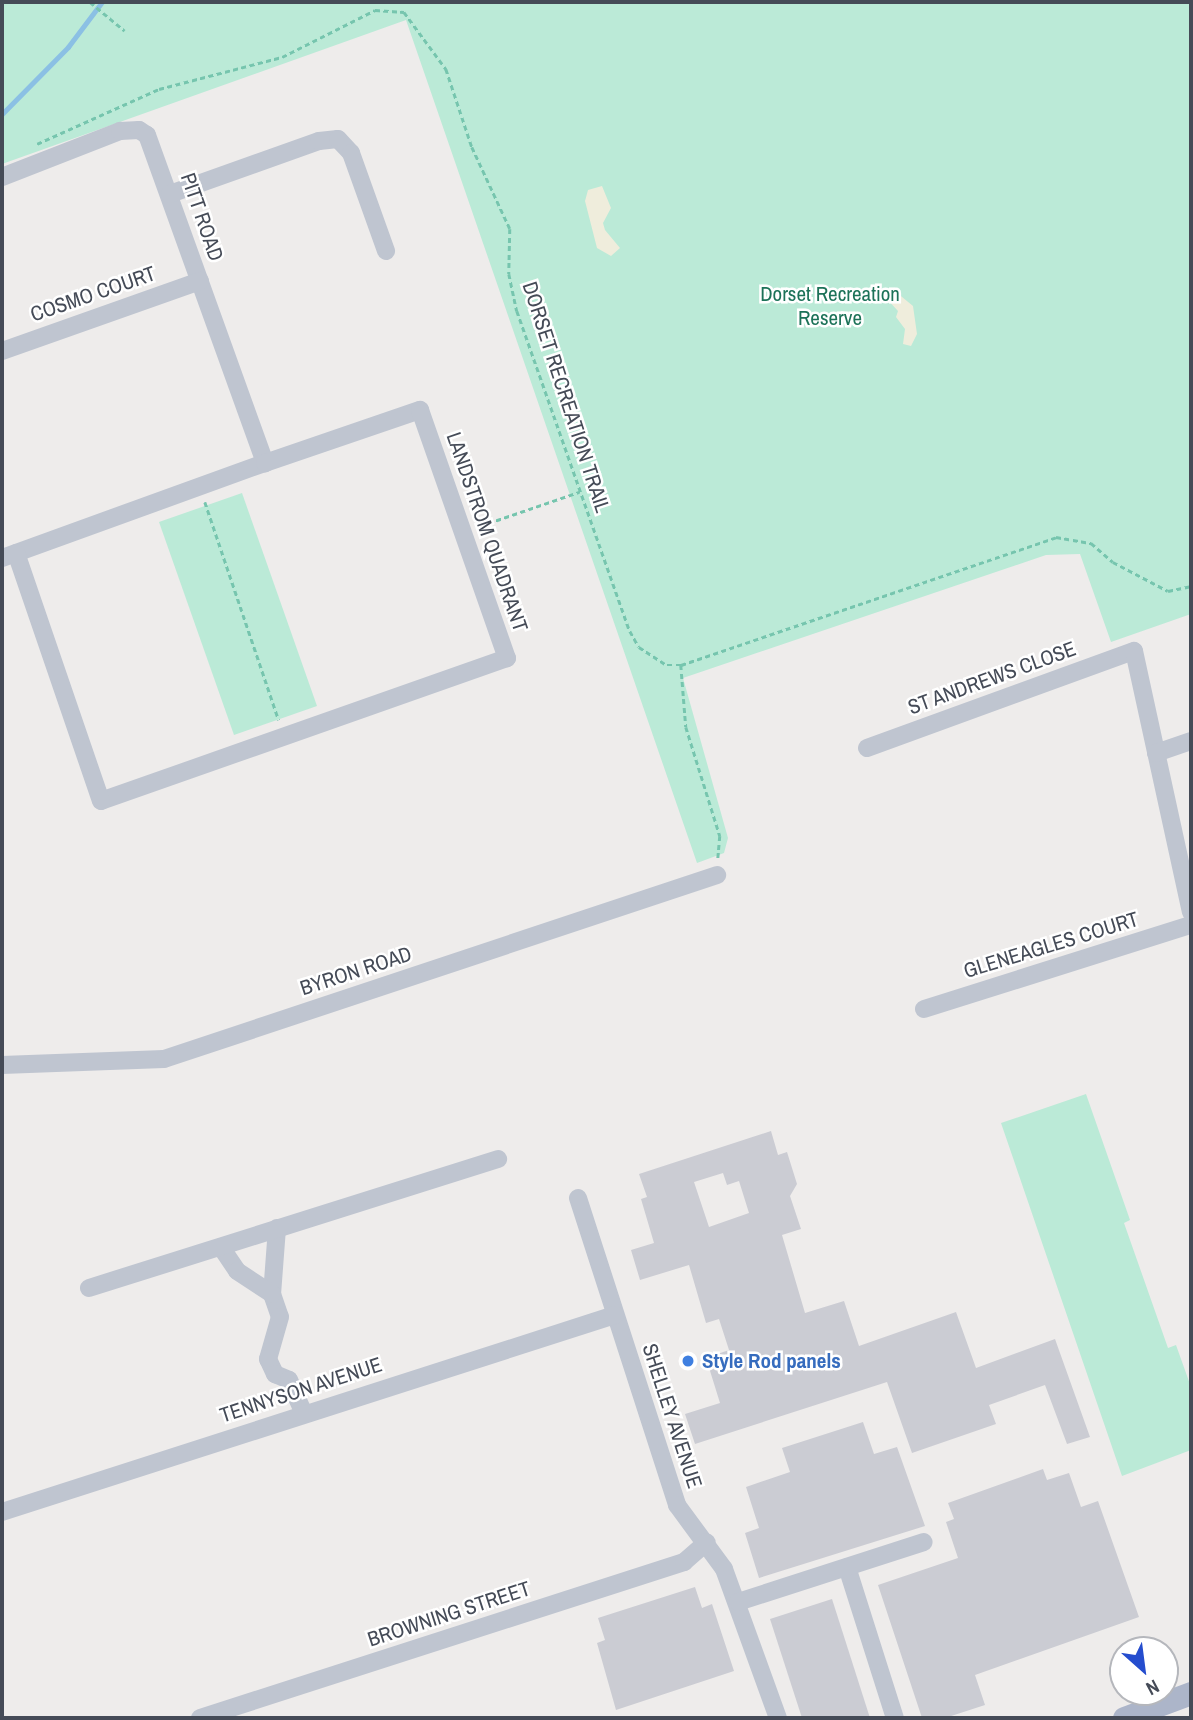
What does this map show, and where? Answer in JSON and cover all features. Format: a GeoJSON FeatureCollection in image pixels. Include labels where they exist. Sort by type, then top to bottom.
{"type":"FeatureCollection","features":[{"type":"Feature","properties":{"kind":"main road"},"geometry":{"type":"LineString","coordinates":[[1124,1718],[1191,1693]]}},
{"type":"Feature","properties":{"kind":"street","name":"PITT ROAD"},"geometry":{"type":"LineString","coordinates":[[2,177],[130,129],[139,130],[151,141],[265,463]]}},
{"type":"Feature","properties":{"kind":"street"},"geometry":{"type":"LineString","coordinates":[[170,194],[319,141],[338,139],[351,153],[386,251]]}},
{"type":"Feature","properties":{"kind":"street","name":"COSMO COURT"},"geometry":{"type":"LineString","coordinates":[[2,351],[200,281]]}},
{"type":"Feature","properties":{"kind":"street","name":"LANDSTROM QUADRANT"},"geometry":{"type":"LineString","coordinates":[[420,410],[507,658],[101,801],[9,555],[265,463],[420,410]]}},
{"type":"Feature","properties":{"kind":"street","name":"ST ANDREWS CLOSE"},"geometry":{"type":"LineString","coordinates":[[867,748],[1133,651],[1156,753]]}},
{"type":"Feature","properties":{"kind":"street"},"geometry":{"type":"LineString","coordinates":[[1191,741],[1156,753],[1191,912]]}},
{"type":"Feature","properties":{"kind":"street","name":"BYRON ROAD"},"geometry":{"type":"LineString","coordinates":[[2,1065],[164,1059],[717,875]]}},
{"type":"Feature","properties":{"kind":"street","name":"GLENEAGLES COURT"},"geometry":{"type":"LineString","coordinates":[[924,1009],[1191,925]]}},
{"type":"Feature","properties":{"kind":"street"},"geometry":{"type":"LineString","coordinates":[[89,1288],[498,1159]]}},
{"type":"Feature","properties":{"kind":"street","name":"SHELLEY AVENUE"},"geometry":{"type":"LineString","coordinates":[[578,1198],[677,1505],[707,1542],[738,1602],[778,1718]]}},
{"type":"Feature","properties":{"kind":"street"},"geometry":{"type":"LineString","coordinates":[[277,1228],[272,1294],[281,1317],[268,1359],[275,1374],[289,1380],[304,1413]]}},
{"type":"Feature","properties":{"kind":"street"},"geometry":{"type":"LineString","coordinates":[[221,1247],[237,1271],[272,1294]]}},
{"type":"Feature","properties":{"kind":"street","name":"TENNYSON AVENUE"},"geometry":{"type":"LineString","coordinates":[[2,1512],[615,1315]]}},
{"type":"Feature","properties":{"kind":"street","name":"BROWNING STREET"},"geometry":{"type":"LineString","coordinates":[[200,1718],[684,1562],[707,1542]]}},
{"type":"Feature","properties":{"kind":"street"},"geometry":{"type":"LineString","coordinates":[[738,1602],[924,1542]]}},
{"type":"Feature","properties":{"kind":"street"},"geometry":{"type":"LineString","coordinates":[[847,1567],[895,1718]]}},
{"type":"Feature","properties":{"kind":"path"},"geometry":{"type":"LineString","coordinates":[[90,2],[125,31]]}},
{"type":"Feature","properties":{"kind":"path","name":"DORSET RECREATION TRAIL"},"geometry":{"type":"LineString","coordinates":[[25,149],[159,89],[282,57],[375,10],[404,12],[446,69],[472,147],[510,229],[509,274],[517,311],[639,647],[667,666],[681,665]]}},
{"type":"Feature","properties":{"kind":"path"},"geometry":{"type":"LineString","coordinates":[[463,531],[581,491]]}},
{"type":"Feature","properties":{"kind":"path"},"geometry":{"type":"LineString","coordinates":[[205,502],[279,720]]}},
{"type":"Feature","properties":{"kind":"path"},"geometry":{"type":"LineString","coordinates":[[717,875],[720,836],[686,727],[681,665],[1056,537],[1091,543],[1113,562],[1168,591],[1191,586]]}},
{"type":"Feature","properties":{"kind":"green space","name":"Dorset Recreation Reserve"},"geometry":{"type":"Polygon","coordinates":[[[2,2],[1191,2],[1191,614],[1111,642],[1080,554],[1046,555],[683,678],[728,838],[724,853],[697,863],[406,20],[2,164],[2,2]]]}},
{"type":"Feature","properties":{"kind":"green space"},"geometry":{"type":"Polygon","coordinates":[[[242,493],[317,706],[234,735],[159,522],[242,493]]]}},
{"type":"Feature","properties":{"kind":"green space"},"geometry":{"type":"Polygon","coordinates":[[[1086,1094],[1130,1220],[1124,1223],[1168,1348],[1176,1345],[1191,1387],[1191,1450],[1122,1476],[1001,1123],[1086,1094]]]}},
{"type":"Feature","properties":{"kind":"sand"},"geometry":{"type":"Polygon","coordinates":[[[602,186],[611,208],[603,223],[605,230],[620,248],[611,256],[597,248],[585,201],[588,190],[602,186]]]}},
{"type":"Feature","properties":{"kind":"sand"},"geometry":{"type":"Polygon","coordinates":[[[896,292],[913,306],[917,334],[911,346],[903,344],[905,329],[896,317],[898,311],[886,298],[896,292]]]}},
{"type":"Feature","properties":{"kind":"building"},"geometry":{"type":"Polygon","coordinates":[[[771,1131],[778,1155],[787,1152],[797,1184],[790,1196],[801,1229],[782,1235],[805,1313],[844,1301],[859,1346],[956,1312],[976,1368],[1055,1339],[1090,1437],[1067,1444],[1045,1385],[989,1405],[996,1424],[912,1453],[887,1382],[695,1444],[685,1414],[720,1403],[706,1358],[729,1350],[719,1319],[706,1323],[689,1265],[640,1280],[631,1250],[654,1243],[641,1199],[647,1197],[639,1174],[771,1131]],[[723,1173],[694,1182],[709,1227],[749,1213],[739,1181],[727,1185],[723,1173]]]}},
{"type":"Feature","properties":{"kind":"building"},"geometry":{"type":"Polygon","coordinates":[[[863,1422],[874,1454],[897,1447],[925,1526],[759,1578],[745,1533],[759,1528],[746,1487],[790,1472],[782,1448],[863,1422]]]}},
{"type":"Feature","properties":{"kind":"building"},"geometry":{"type":"Polygon","coordinates":[[[1043,1469],[1047,1480],[1069,1473],[1081,1507],[1098,1501],[1139,1617],[975,1675],[985,1705],[945,1718],[922,1718],[878,1585],[958,1558],[946,1522],[954,1519],[948,1503],[1043,1469]]]}},
{"type":"Feature","properties":{"kind":"building"},"geometry":{"type":"Polygon","coordinates":[[[695,1587],[702,1608],[712,1604],[734,1671],[616,1710],[597,1643],[605,1640],[598,1618],[695,1587]]]}},
{"type":"Feature","properties":{"kind":"building"},"geometry":{"type":"Polygon","coordinates":[[[832,1599],[870,1718],[802,1718],[770,1619],[832,1599]]]}},
{"type":"Feature","properties":{"kind":"waterway"},"geometry":{"type":"LineString","coordinates":[[2,114],[68,47],[102,2]]}},
{"type":"Feature","properties":{"kind":"place","name":"Style Rod panels"},"geometry":{"type":"Point","coordinates":[688,1361]}}]}
